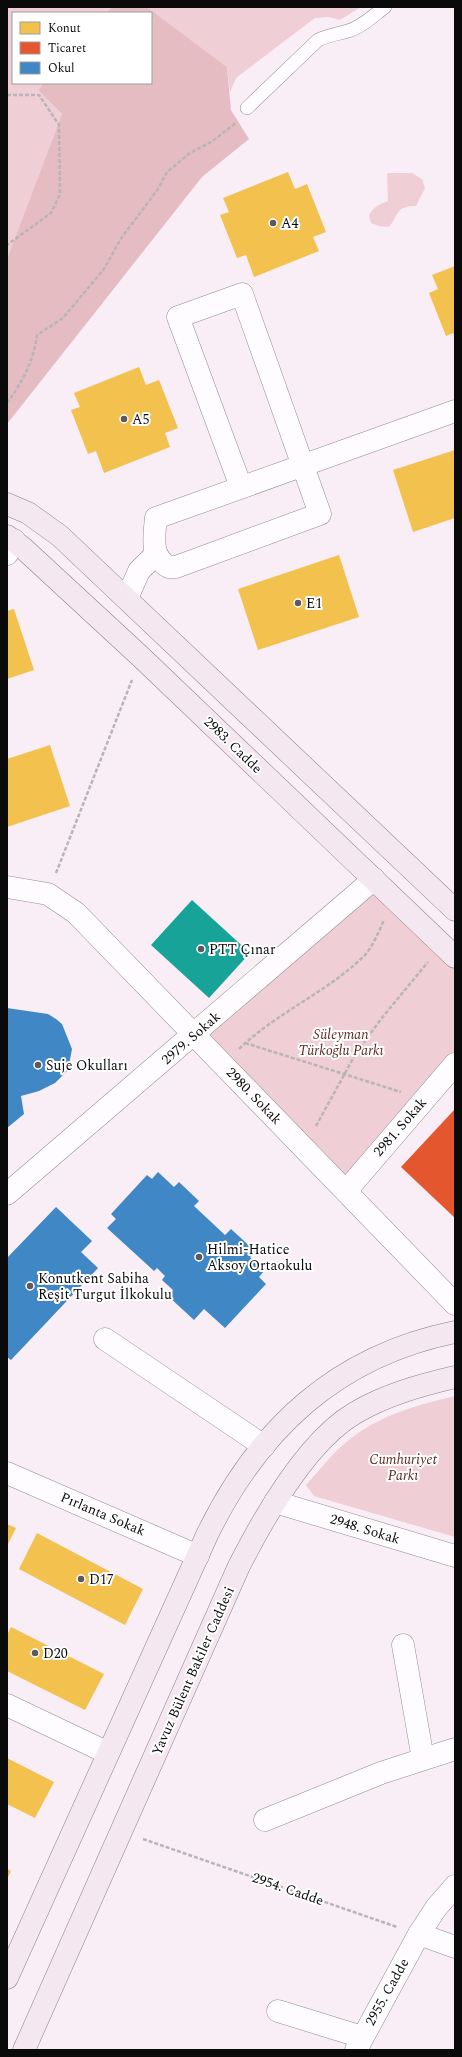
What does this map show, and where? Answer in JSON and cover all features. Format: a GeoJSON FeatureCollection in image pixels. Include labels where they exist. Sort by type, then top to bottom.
{"type":"FeatureCollection","features":[{"type":"Feature","properties":{"kind":"street"},"geometry":{"type":"LineString","coordinates":[[241,487],[178,317],[242,294],[303,465],[320,514],[174,568],[167,566],[156,554],[156,518],[241,487],[303,465],[455,411]]}},
{"type":"Feature","properties":{"kind":"street"},"geometry":{"type":"LineString","coordinates":[[7,504],[28,513],[60,536],[455,910]]}},
{"type":"Feature","properties":{"kind":"street","name":"2983. Cadde"},"geometry":{"type":"LineString","coordinates":[[9,544],[141,657],[449,951]]}},
{"type":"Feature","properties":{"kind":"street"},"geometry":{"type":"LineString","coordinates":[[127,598],[131,585],[139,571],[156,554]]}},
{"type":"Feature","properties":{"kind":"street","name":"2979. Sokak"},"geometry":{"type":"LineString","coordinates":[[7,1194],[195,1035],[374,879]]}},
{"type":"Feature","properties":{"kind":"street"},"geometry":{"type":"LineString","coordinates":[[7,887],[48,894]]}},
{"type":"Feature","properties":{"kind":"street","name":"2980. Sokak"},"geometry":{"type":"LineString","coordinates":[[48,894],[76,913],[455,1304]]}},
{"type":"Feature","properties":{"kind":"street","name":"2981. Sokak"},"geometry":{"type":"LineString","coordinates":[[346,1191],[455,1064]]}},
{"type":"Feature","properties":{"kind":"street"},"geometry":{"type":"LineString","coordinates":[[7,1978],[12,1952],[108,1753],[198,1556],[227,1497],[264,1446],[307,1401],[350,1370],[366,1361],[402,1346],[455,1332]]}},
{"type":"Feature","properties":{"kind":"street"},"geometry":{"type":"LineString","coordinates":[[105,1339],[264,1446]]}},
{"type":"Feature","properties":{"kind":"street","name":"Yavuz Bülent Bakiler Caddesi"},"geometry":{"type":"LineString","coordinates":[[24,2050],[239,1566],[256,1532],[275,1502],[313,1451],[339,1425],[354,1414],[391,1396],[455,1377]]}},
{"type":"Feature","properties":{"kind":"street","name":"Pırlanta Sokak"},"geometry":{"type":"LineString","coordinates":[[7,1473],[198,1556]]}},
{"type":"Feature","properties":{"kind":"street","name":"2948. Sokak"},"geometry":{"type":"LineString","coordinates":[[275,1502],[455,1556]]}},
{"type":"Feature","properties":{"kind":"street"},"geometry":{"type":"LineString","coordinates":[[403,1645],[423,1759]]}},
{"type":"Feature","properties":{"kind":"street"},"geometry":{"type":"LineString","coordinates":[[7,1705],[108,1753]]}},
{"type":"Feature","properties":{"kind":"street"},"geometry":{"type":"LineString","coordinates":[[265,1820],[360,1782],[455,1749]]}},
{"type":"Feature","properties":{"kind":"street","name":"2955. Cadde"},"geometry":{"type":"LineString","coordinates":[[359,2043],[419,1934],[436,1908],[455,1886]]}},
{"type":"Feature","properties":{"kind":"street"},"geometry":{"type":"LineString","coordinates":[[419,1934],[455,1947]]}},
{"type":"Feature","properties":{"kind":"street"},"geometry":{"type":"LineString","coordinates":[[278,2011],[359,2043]]}},
{"type":"Feature","properties":{"kind":"lane"},"geometry":{"type":"LineString","coordinates":[[247,108],[318,40],[327,36],[349,31],[386,7]]}},
{"type":"Feature","properties":{"kind":"path"},"geometry":{"type":"LineString","coordinates":[[7,95],[39,95],[59,125],[61,169],[60,194],[51,213],[7,245]]}},
{"type":"Feature","properties":{"kind":"path"},"geometry":{"type":"LineString","coordinates":[[7,403],[18,389],[35,352],[37,335],[63,318],[104,270],[122,237],[158,189],[167,172],[190,153],[211,142],[238,122],[247,108]]}},
{"type":"Feature","properties":{"kind":"path"},"geometry":{"type":"LineString","coordinates":[[48,894],[141,657]]}},
{"type":"Feature","properties":{"kind":"path"},"geometry":{"type":"LineString","coordinates":[[223,1064],[245,1043],[283,1014],[330,982],[366,954],[395,900]]}},
{"type":"Feature","properties":{"kind":"path"},"geometry":{"type":"LineString","coordinates":[[304,1148],[344,1075],[381,1019],[449,951]]}},
{"type":"Feature","properties":{"kind":"path"},"geometry":{"type":"LineString","coordinates":[[245,1043],[424,1100]]}},
{"type":"Feature","properties":{"kind":"path","name":"2954. Cadde"},"geometry":{"type":"LineString","coordinates":[[122,1831],[419,1934]]}},
{"type":"Feature","properties":{"kind":"green space"},"geometry":{"type":"Polygon","coordinates":[[[7,7],[112,7],[107,12],[12,12],[12,84],[43,84],[38,90],[62,114],[7,259],[7,7]]]}},
{"type":"Feature","properties":{"kind":"green space"},"geometry":{"type":"Polygon","coordinates":[[[147,7],[361,7],[340,20],[328,17],[315,18],[236,78],[230,92],[227,67],[147,7]]]}},
{"type":"Feature","properties":{"kind":"green space"},"geometry":{"type":"Polygon","coordinates":[[[387,173],[412,173],[422,179],[425,188],[416,206],[404,207],[401,209],[389,227],[371,223],[369,215],[377,206],[388,201],[387,173]]]}},
{"type":"Feature","properties":{"kind":"green space","name":"Süleyman Türkoğlu Parkı"},"geometry":{"type":"Polygon","coordinates":[[[374,879],[455,957],[455,1064],[346,1191],[195,1035],[374,879]]]}},
{"type":"Feature","properties":{"kind":"green space","name":"Cumhuriyet Parkı"},"geometry":{"type":"Polygon","coordinates":[[[455,1396],[455,1537],[314,1496],[306,1485],[344,1444],[369,1426],[410,1408],[455,1396]]]}},
{"type":"Feature","properties":{"kind":"shaded area"},"geometry":{"type":"Polygon","coordinates":[[[112,7],[147,7],[227,67],[231,110],[249,139],[202,177],[7,424],[7,259],[62,114],[38,90],[43,84],[152,84],[152,12],[107,12],[112,7]]]}},
{"type":"Feature","properties":{"kind":"building: Konut","name":"A4"},"geometry":{"type":"Polygon","coordinates":[[[288,172],[295,189],[307,184],[326,232],[313,237],[319,251],[254,277],[246,255],[237,258],[220,215],[229,212],[223,198],[288,172]]]}},
{"type":"Feature","properties":{"kind":"building: Konut"},"geometry":{"type":"Polygon","coordinates":[[[455,266],[455,336],[453,333],[446,336],[429,293],[438,289],[432,275],[455,266]]]}},
{"type":"Feature","properties":{"kind":"building: Konut","name":"A5"},"geometry":{"type":"Polygon","coordinates":[[[139,367],[146,385],[159,380],[178,428],[165,433],[170,447],[104,473],[96,451],[88,454],[71,410],[80,407],[74,393],[139,367]]]}},
{"type":"Feature","properties":{"kind":"building: Konut"},"geometry":{"type":"Polygon","coordinates":[[[455,450],[455,518],[413,532],[393,470],[455,450]]]}},
{"type":"Feature","properties":{"kind":"building: Konut","name":"E1"},"geometry":{"type":"Polygon","coordinates":[[[339,555],[359,617],[258,650],[238,589],[339,555]]]}},
{"type":"Feature","properties":{"kind":"building: Konut"},"geometry":{"type":"Polygon","coordinates":[[[14,609],[34,670],[7,679],[7,611],[14,609]]]}},
{"type":"Feature","properties":{"kind":"building: Konut"},"geometry":{"type":"Polygon","coordinates":[[[50,745],[70,806],[7,827],[7,759],[50,745]]]}},
{"type":"Feature","properties":{"kind":"building: Konut"},"geometry":{"type":"Polygon","coordinates":[[[7,1524],[16,1528],[7,1546],[7,1524]]]}},
{"type":"Feature","properties":{"kind":"building: Konut","name":"D17"},"geometry":{"type":"Polygon","coordinates":[[[37,1533],[143,1589],[125,1625],[19,1569],[37,1533]]]}},
{"type":"Feature","properties":{"kind":"building: Konut","name":"D20"},"geometry":{"type":"Polygon","coordinates":[[[11,1627],[104,1674],[85,1710],[7,1671],[7,1635],[11,1627]]]}},
{"type":"Feature","properties":{"kind":"building: Konut"},"geometry":{"type":"Polygon","coordinates":[[[7,1758],[54,1782],[35,1818],[7,1804],[7,1758]]]}},
{"type":"Feature","properties":{"kind":"building: Konut"},"geometry":{"type":"Polygon","coordinates":[[[7,1869],[11,1871],[7,1879],[7,1869]]]}},
{"type":"Feature","properties":{"kind":"building: Ticaret"},"geometry":{"type":"Polygon","coordinates":[[[455,1109],[455,1218],[401,1167],[455,1109]]]}},
{"type":"Feature","properties":{"kind":"building: Okul","name":"Suje Okulları"},"geometry":{"type":"Polygon","coordinates":[[[7,1008],[48,1014],[56,1019],[62,1024],[72,1049],[68,1070],[55,1083],[39,1091],[21,1096],[24,1114],[7,1128],[7,1008]]]}},
{"type":"Feature","properties":{"kind":"building: Okul","name":"Hilmi-Hatice Aksoy Ortaokulu"},"geometry":{"type":"Polygon","coordinates":[[[158,1172],[174,1187],[179,1182],[199,1201],[194,1206],[225,1235],[231,1229],[255,1251],[250,1257],[264,1271],[259,1277],[266,1284],[225,1328],[204,1309],[194,1320],[168,1296],[173,1290],[162,1280],[165,1276],[157,1268],[154,1271],[107,1228],[116,1219],[111,1214],[147,1175],[152,1179],[158,1172]]]}},
{"type":"Feature","properties":{"kind":"building: Okul"},"geometry":{"type":"Polygon","coordinates":[[[56,1207],[92,1241],[81,1252],[98,1268],[11,1360],[7,1357],[7,1258],[56,1207]]]}},
{"type":"Feature","properties":{"kind":"building: Kamu","name":"PTT Çınar"},"geometry":{"type":"Polygon","coordinates":[[[192,900],[250,953],[209,998],[151,945],[192,900]]]}},
{"type":"Feature","properties":{"kind":"place","name":"A4"},"geometry":{"type":"Point","coordinates":[273,223]}},
{"type":"Feature","properties":{"kind":"place","name":"A5"},"geometry":{"type":"Point","coordinates":[124,419]}},
{"type":"Feature","properties":{"kind":"place","name":"E1"},"geometry":{"type":"Point","coordinates":[298,603]}},
{"type":"Feature","properties":{"kind":"place","name":"PTT Çınar"},"geometry":{"type":"Point","coordinates":[201,949]}},
{"type":"Feature","properties":{"kind":"place","name":"Suje Okulları"},"geometry":{"type":"Point","coordinates":[38,1065]}},
{"type":"Feature","properties":{"kind":"place","name":"Hilmi-Hatice Aksoy Ortaokulu"},"geometry":{"type":"Point","coordinates":[199,1257]}},
{"type":"Feature","properties":{"kind":"place","name":"Konutkent Sabiha Reşit Turgut İlkokulu"},"geometry":{"type":"Point","coordinates":[30,1286]}},
{"type":"Feature","properties":{"kind":"place","name":"D17"},"geometry":{"type":"Point","coordinates":[81,1579]}},
{"type":"Feature","properties":{"kind":"place","name":"D20"},"geometry":{"type":"Point","coordinates":[35,1653]}}]}
